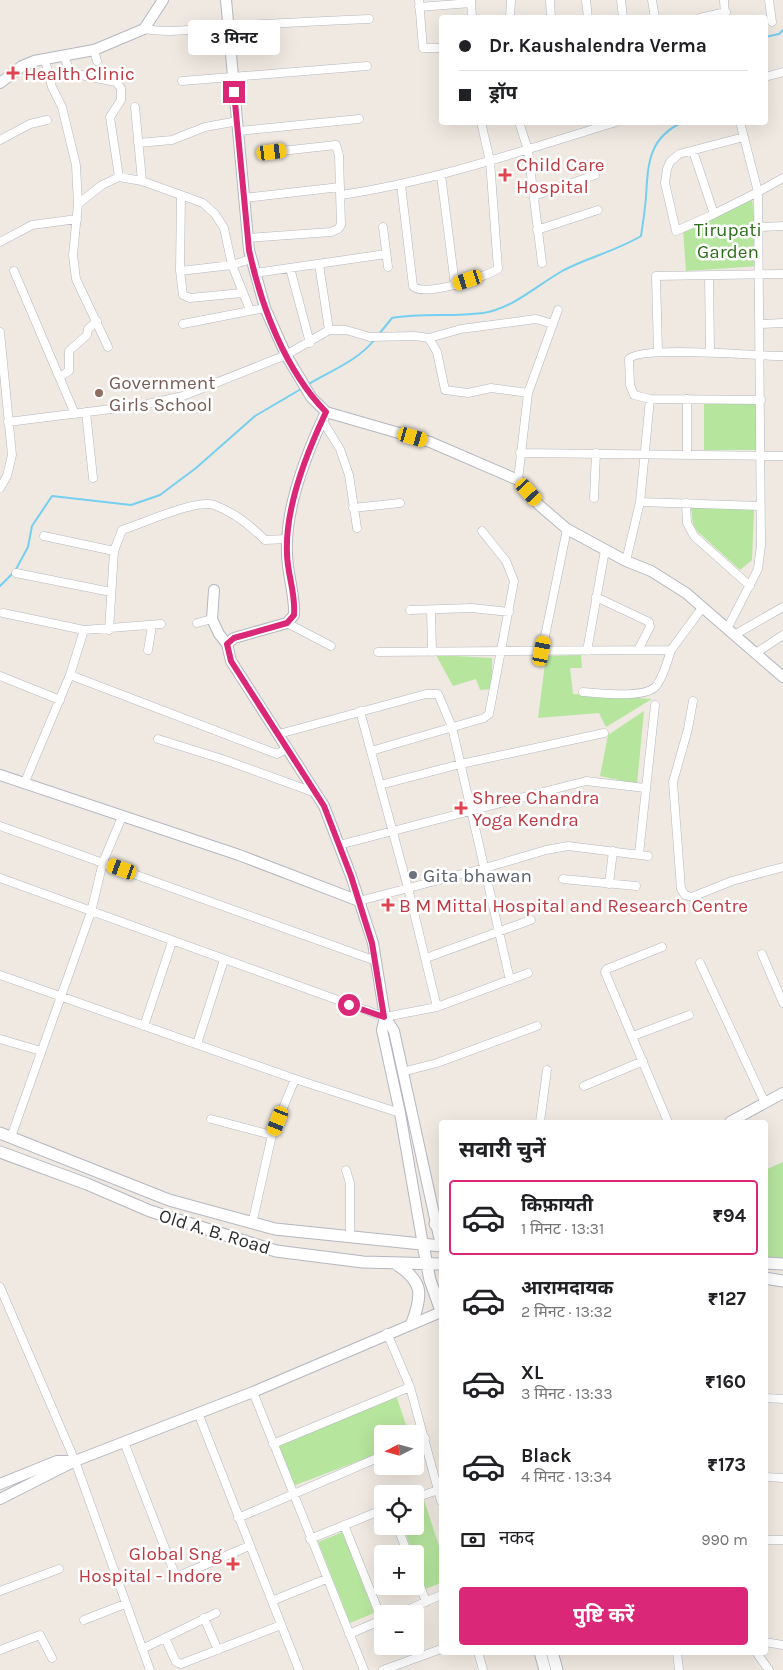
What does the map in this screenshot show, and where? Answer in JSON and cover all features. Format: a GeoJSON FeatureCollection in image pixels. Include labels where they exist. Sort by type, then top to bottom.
{"type":"FeatureCollection","features":[{"type":"Feature","properties":{"kind":"main road","name":"Old A. B. Road"},"geometry":{"type":"LineString","coordinates":[[6,1135],[168,1200],[275,1230],[439,1247]]}},
{"type":"Feature","properties":{"kind":"main road","name":"Old A. B. Road"},"geometry":{"type":"LineString","coordinates":[[0,1152],[87,1184],[150,1211],[276,1251],[363,1262],[439,1264]]}},
{"type":"Feature","properties":{"kind":"main road"},"geometry":{"type":"LineString","coordinates":[[423,1245],[426,1263],[439,1305]]}},
{"type":"Feature","properties":{"kind":"main road"},"geometry":{"type":"LineString","coordinates":[[394,1263],[410,1272],[416,1281],[419,1300],[412,1323]]}},
{"type":"Feature","properties":{"kind":"main road"},"geometry":{"type":"LineString","coordinates":[[768,1263],[783,1264]]}},
{"type":"Feature","properties":{"kind":"main road"},"geometry":{"type":"LineString","coordinates":[[768,1278],[783,1281]]}},
{"type":"Feature","properties":{"kind":"main road"},"geometry":{"type":"LineString","coordinates":[[541,1655],[545,1670]]}},
{"type":"Feature","properties":{"kind":"main road"},"geometry":{"type":"LineString","coordinates":[[553,1655],[556,1670]]}},
{"type":"Feature","properties":{"kind":"street"},"geometry":{"type":"LineString","coordinates":[[226,0],[251,259],[265,308],[286,355],[324,416],[340,449],[345,464],[357,528]]}},
{"type":"Feature","properties":{"kind":"street"},"geometry":{"type":"LineString","coordinates":[[510,15],[511,0]]}},
{"type":"Feature","properties":{"kind":"street"},"geometry":{"type":"LineString","coordinates":[[550,0],[551,15]]}},
{"type":"Feature","properties":{"kind":"street"},"geometry":{"type":"LineString","coordinates":[[586,0],[588,15]]}},
{"type":"Feature","properties":{"kind":"street"},"geometry":{"type":"LineString","coordinates":[[621,0],[623,15]]}},
{"type":"Feature","properties":{"kind":"street"},"geometry":{"type":"LineString","coordinates":[[652,0],[654,15]]}},
{"type":"Feature","properties":{"kind":"street"},"geometry":{"type":"LineString","coordinates":[[724,0],[725,15]]}},
{"type":"Feature","properties":{"kind":"street"},"geometry":{"type":"LineString","coordinates":[[769,0],[772,22]]}},
{"type":"Feature","properties":{"kind":"street"},"geometry":{"type":"LineString","coordinates":[[0,83],[22,66],[34,61],[94,50],[144,28],[161,1]]}},
{"type":"Feature","properties":{"kind":"street"},"geometry":{"type":"LineString","coordinates":[[439,48],[423,48],[419,3],[471,1],[472,15]]}},
{"type":"Feature","properties":{"kind":"street"},"geometry":{"type":"LineString","coordinates":[[144,28],[165,32],[184,32],[228,26],[369,19]]}},
{"type":"Feature","properties":{"kind":"street"},"geometry":{"type":"LineString","coordinates":[[94,50],[97,61]]}},
{"type":"Feature","properties":{"kind":"street"},"geometry":{"type":"LineString","coordinates":[[64,57],[71,73],[116,82],[121,88],[121,100],[110,117],[119,177]]}},
{"type":"Feature","properties":{"kind":"street"},"geometry":{"type":"LineString","coordinates":[[45,60],[52,87],[62,107],[76,165],[78,219],[73,255],[76,278],[108,346]]}},
{"type":"Feature","properties":{"kind":"street"},"geometry":{"type":"LineString","coordinates":[[182,81],[367,66]]}},
{"type":"Feature","properties":{"kind":"street"},"geometry":{"type":"LineString","coordinates":[[768,77],[782,75]]}},
{"type":"Feature","properties":{"kind":"street"},"geometry":{"type":"LineString","coordinates":[[135,107],[138,143],[141,154],[142,181]]}},
{"type":"Feature","properties":{"kind":"street"},"geometry":{"type":"LineString","coordinates":[[138,143],[172,140],[205,127],[359,119]]}},
{"type":"Feature","properties":{"kind":"street"},"geometry":{"type":"LineString","coordinates":[[0,140],[30,124],[47,120]]}},
{"type":"Feature","properties":{"kind":"street"},"geometry":{"type":"LineString","coordinates":[[401,186],[413,286],[416,290],[422,291],[455,285],[493,272],[500,266],[490,161],[482,125]]}},
{"type":"Feature","properties":{"kind":"street"},"geometry":{"type":"LineString","coordinates":[[520,125],[528,150],[542,263]]}},
{"type":"Feature","properties":{"kind":"street"},"geometry":{"type":"LineString","coordinates":[[244,198],[401,186],[528,150],[599,125]]}},
{"type":"Feature","properties":{"kind":"street"},"geometry":{"type":"LineString","coordinates":[[732,631],[758,569],[761,545],[760,227],[758,192],[741,125]]}},
{"type":"Feature","properties":{"kind":"street"},"geometry":{"type":"LineString","coordinates":[[744,137],[679,154],[670,162],[665,183],[674,229],[679,231],[783,178]]}},
{"type":"Feature","properties":{"kind":"street"},"geometry":{"type":"LineString","coordinates":[[248,238],[331,232],[338,229],[341,225],[338,147],[336,145],[272,152]]}},
{"type":"Feature","properties":{"kind":"street"},"geometry":{"type":"LineString","coordinates":[[693,151],[714,214]]}},
{"type":"Feature","properties":{"kind":"street"},"geometry":{"type":"LineString","coordinates":[[441,175],[455,285]]}},
{"type":"Feature","properties":{"kind":"street"},"geometry":{"type":"LineString","coordinates":[[534,196],[595,175]]}},
{"type":"Feature","properties":{"kind":"street"},"geometry":{"type":"LineString","coordinates":[[78,204],[102,185],[119,177],[142,181],[203,203],[215,214],[227,237],[232,265],[250,310]]}},
{"type":"Feature","properties":{"kind":"street"},"geometry":{"type":"LineString","coordinates":[[181,195],[180,271],[183,295],[242,292]]}},
{"type":"Feature","properties":{"kind":"street"},"geometry":{"type":"LineString","coordinates":[[537,230],[598,210]]}},
{"type":"Feature","properties":{"kind":"street"},"geometry":{"type":"LineString","coordinates":[[0,242],[32,225],[78,219]]}},
{"type":"Feature","properties":{"kind":"street"},"geometry":{"type":"LineString","coordinates":[[760,227],[783,226]]}},
{"type":"Feature","properties":{"kind":"street"},"geometry":{"type":"LineString","coordinates":[[383,227],[388,267]]}},
{"type":"Feature","properties":{"kind":"street"},"geometry":{"type":"LineString","coordinates":[[255,273],[386,254]]}},
{"type":"Feature","properties":{"kind":"street"},"geometry":{"type":"LineString","coordinates":[[180,271],[232,265],[251,259]]}},
{"type":"Feature","properties":{"kind":"street"},"geometry":{"type":"LineString","coordinates":[[319,264],[329,330]]}},
{"type":"Feature","properties":{"kind":"street"},"geometry":{"type":"LineString","coordinates":[[290,268],[310,343]]}},
{"type":"Feature","properties":{"kind":"street"},"geometry":{"type":"LineString","coordinates":[[14,271],[61,376],[75,414]]}},
{"type":"Feature","properties":{"kind":"street"},"geometry":{"type":"LineString","coordinates":[[658,352],[656,276],[783,274]]}},
{"type":"Feature","properties":{"kind":"street"},"geometry":{"type":"LineString","coordinates":[[710,275],[710,352]]}},
{"type":"Feature","properties":{"kind":"street"},"geometry":{"type":"LineString","coordinates":[[183,324],[265,308]]}},
{"type":"Feature","properties":{"kind":"street"},"geometry":{"type":"LineString","coordinates":[[518,480],[528,392],[558,310]]}},
{"type":"Feature","properties":{"kind":"street"},"geometry":{"type":"LineString","coordinates":[[8,422],[143,406],[183,396],[286,355],[310,343],[329,330],[346,330],[370,337],[415,336],[429,338],[461,329],[536,319],[552,324]]}},
{"type":"Feature","properties":{"kind":"street"},"geometry":{"type":"LineString","coordinates":[[61,376],[69,372],[69,351],[87,335],[88,329],[97,321]]}},
{"type":"Feature","properties":{"kind":"street"},"geometry":{"type":"LineString","coordinates":[[760,324],[783,323]]}},
{"type":"Feature","properties":{"kind":"street"},"geometry":{"type":"LineString","coordinates":[[0,332],[1,366],[12,456],[4,470],[0,488]]}},
{"type":"Feature","properties":{"kind":"street"},"geometry":{"type":"LineString","coordinates":[[429,338],[437,352],[445,390],[468,392],[491,388],[528,392]]}},
{"type":"Feature","properties":{"kind":"street"},"geometry":{"type":"LineString","coordinates":[[761,400],[650,399],[634,395],[630,385],[628,359],[632,356],[658,352],[710,352],[783,356]]}},
{"type":"Feature","properties":{"kind":"street"},"geometry":{"type":"LineString","coordinates":[[626,561],[640,502],[643,454],[650,399]]}},
{"type":"Feature","properties":{"kind":"street"},"geometry":{"type":"LineString","coordinates":[[687,454],[688,399]]}},
{"type":"Feature","properties":{"kind":"street"},"geometry":{"type":"LineString","coordinates":[[86,412],[93,478]]}},
{"type":"Feature","properties":{"kind":"street"},"geometry":{"type":"LineString","coordinates":[[324,416],[430,442],[518,480],[567,529],[626,561],[651,571],[686,593],[783,677]]}},
{"type":"Feature","properties":{"kind":"street"},"geometry":{"type":"LineString","coordinates":[[227,644],[234,638],[287,623],[292,619],[294,608],[287,559],[287,540],[294,500],[324,416]]}},
{"type":"Feature","properties":{"kind":"street"},"geometry":{"type":"LineString","coordinates":[[520,453],[783,456]]}},
{"type":"Feature","properties":{"kind":"street"},"geometry":{"type":"LineString","coordinates":[[594,498],[596,453]]}},
{"type":"Feature","properties":{"kind":"street"},"geometry":{"type":"LineString","coordinates":[[640,502],[760,506]]}},
{"type":"Feature","properties":{"kind":"street"},"geometry":{"type":"LineString","coordinates":[[353,508],[400,503]]}},
{"type":"Feature","properties":{"kind":"street"},"geometry":{"type":"LineString","coordinates":[[686,503],[688,522],[694,536],[750,586]]}},
{"type":"Feature","properties":{"kind":"street"},"geometry":{"type":"LineString","coordinates":[[109,630],[114,550],[122,530],[176,510],[213,504],[250,525],[265,540],[287,540]]}},
{"type":"Feature","properties":{"kind":"street"},"geometry":{"type":"LineString","coordinates":[[542,651],[567,529]]}},
{"type":"Feature","properties":{"kind":"street"},"geometry":{"type":"LineString","coordinates":[[371,751],[484,718],[489,714],[514,581],[506,560],[482,531]]}},
{"type":"Feature","properties":{"kind":"street"},"geometry":{"type":"LineString","coordinates":[[44,536],[114,550]]}},
{"type":"Feature","properties":{"kind":"street"},"geometry":{"type":"LineString","coordinates":[[587,651],[605,550]]}},
{"type":"Feature","properties":{"kind":"street"},"geometry":{"type":"LineString","coordinates":[[16,574],[111,592]]}},
{"type":"Feature","properties":{"kind":"street"},"geometry":{"type":"LineString","coordinates":[[214,590],[212,619],[219,634],[227,644],[231,661],[324,806],[359,901],[376,962],[384,1017],[382,1030],[400,1113],[423,1245]]}},
{"type":"Feature","properties":{"kind":"street"},"geometry":{"type":"LineString","coordinates":[[596,597],[649,622],[650,627],[638,650]]}},
{"type":"Feature","properties":{"kind":"street"},"geometry":{"type":"LineString","coordinates":[[732,631],[783,606]]}},
{"type":"Feature","properties":{"kind":"street"},"geometry":{"type":"LineString","coordinates":[[410,610],[472,608],[509,612]]}},
{"type":"Feature","properties":{"kind":"street"},"geometry":{"type":"LineString","coordinates":[[583,692],[643,694],[654,688],[662,678],[671,650],[702,608]]}},
{"type":"Feature","properties":{"kind":"street"},"geometry":{"type":"LineString","coordinates":[[431,610],[432,652]]}},
{"type":"Feature","properties":{"kind":"street"},"geometry":{"type":"LineString","coordinates":[[3,613],[84,630],[109,630],[161,624]]}},
{"type":"Feature","properties":{"kind":"street"},"geometry":{"type":"LineString","coordinates":[[197,623],[212,619]]}},
{"type":"Feature","properties":{"kind":"street"},"geometry":{"type":"LineString","coordinates":[[287,623],[331,646]]}},
{"type":"Feature","properties":{"kind":"street"},"geometry":{"type":"LineString","coordinates":[[148,650],[152,626]]}},
{"type":"Feature","properties":{"kind":"street"},"geometry":{"type":"LineString","coordinates":[[24,784],[70,676],[84,630]]}},
{"type":"Feature","properties":{"kind":"street"},"geometry":{"type":"LineString","coordinates":[[756,653],[783,636]]}},
{"type":"Feature","properties":{"kind":"street"},"geometry":{"type":"LineString","coordinates":[[378,652],[671,650]]}},
{"type":"Feature","properties":{"kind":"street"},"geometry":{"type":"LineString","coordinates":[[0,676],[60,700]]}},
{"type":"Feature","properties":{"kind":"street"},"geometry":{"type":"LineString","coordinates":[[70,676],[278,754],[288,748]]}},
{"type":"Feature","properties":{"kind":"street"},"geometry":{"type":"LineString","coordinates":[[279,734],[433,692],[438,694],[444,702],[452,727],[510,980]]}},
{"type":"Feature","properties":{"kind":"street"},"geometry":{"type":"LineString","coordinates":[[693,701],[688,729],[673,782],[681,889],[685,895],[692,897],[732,881],[783,867]]}},
{"type":"Feature","properties":{"kind":"street"},"geometry":{"type":"LineString","coordinates":[[639,854],[655,705]]}},
{"type":"Feature","properties":{"kind":"street"},"geometry":{"type":"LineString","coordinates":[[360,711],[408,888],[437,1008]]}},
{"type":"Feature","properties":{"kind":"street"},"geometry":{"type":"LineString","coordinates":[[380,785],[461,764],[604,733]]}},
{"type":"Feature","properties":{"kind":"street"},"geometry":{"type":"LineString","coordinates":[[158,739],[316,793]]}},
{"type":"Feature","properties":{"kind":"street"},"geometry":{"type":"LineString","coordinates":[[0,775],[239,855],[359,901],[546,850],[568,846],[613,850],[648,856]]}},
{"type":"Feature","properties":{"kind":"street"},"geometry":{"type":"LineString","coordinates":[[339,845],[392,829],[586,780],[645,788]]}},
{"type":"Feature","properties":{"kind":"street"},"geometry":{"type":"LineString","coordinates":[[6,1135],[61,997],[91,912],[103,862],[122,817]]}},
{"type":"Feature","properties":{"kind":"street"},"geometry":{"type":"LineString","coordinates":[[0,826],[376,962]]}},
{"type":"Feature","properties":{"kind":"street"},"geometry":{"type":"LineString","coordinates":[[609,884],[613,850]]}},
{"type":"Feature","properties":{"kind":"street"},"geometry":{"type":"LineString","coordinates":[[0,878],[172,942],[384,1017],[437,1008],[528,973]]}},
{"type":"Feature","properties":{"kind":"street"},"geometry":{"type":"LineString","coordinates":[[563,880],[636,886]]}},
{"type":"Feature","properties":{"kind":"street"},"geometry":{"type":"LineString","coordinates":[[426,958],[530,920]]}},
{"type":"Feature","properties":{"kind":"street"},"geometry":{"type":"LineString","coordinates":[[144,1026],[172,942]]}},
{"type":"Feature","properties":{"kind":"street"},"geometry":{"type":"LineString","coordinates":[[662,947],[605,971],[667,1120]]}},
{"type":"Feature","properties":{"kind":"street"},"geometry":{"type":"LineString","coordinates":[[762,954],[783,1002]]}},
{"type":"Feature","properties":{"kind":"street"},"geometry":{"type":"LineString","coordinates":[[197,1044],[224,960]]}},
{"type":"Feature","properties":{"kind":"street"},"geometry":{"type":"LineString","coordinates":[[700,963],[765,1103]]}},
{"type":"Feature","properties":{"kind":"street"},"geometry":{"type":"LineString","coordinates":[[0,975],[295,1079],[400,1113]]}},
{"type":"Feature","properties":{"kind":"street"},"geometry":{"type":"LineString","coordinates":[[633,1036],[690,1015]]}},
{"type":"Feature","properties":{"kind":"street"},"geometry":{"type":"LineString","coordinates":[[384,1017],[394,1031],[438,1226]]}},
{"type":"Feature","properties":{"kind":"street"},"geometry":{"type":"LineString","coordinates":[[402,1072],[437,1063],[537,1026]]}},
{"type":"Feature","properties":{"kind":"street"},"geometry":{"type":"LineString","coordinates":[[0,1038],[41,1051]]}},
{"type":"Feature","properties":{"kind":"street"},"geometry":{"type":"LineString","coordinates":[[584,1086],[643,1061]]}},
{"type":"Feature","properties":{"kind":"street"},"geometry":{"type":"LineString","coordinates":[[540,1120],[548,1070]]}},
{"type":"Feature","properties":{"kind":"street"},"geometry":{"type":"LineString","coordinates":[[252,1224],[272,1135],[295,1079]]}},
{"type":"Feature","properties":{"kind":"street"},"geometry":{"type":"LineString","coordinates":[[734,1120],[783,1093]]}},
{"type":"Feature","properties":{"kind":"street"},"geometry":{"type":"LineString","coordinates":[[211,1119],[272,1135]]}},
{"type":"Feature","properties":{"kind":"street"},"geometry":{"type":"LineString","coordinates":[[346,1170],[350,1183],[350,1237]]}},
{"type":"Feature","properties":{"kind":"street"},"geometry":{"type":"LineString","coordinates":[[0,1287],[75,1461],[150,1670]]}},
{"type":"Feature","properties":{"kind":"street"},"geometry":{"type":"LineString","coordinates":[[0,1499],[75,1461],[253,1392],[439,1312]]}},
{"type":"Feature","properties":{"kind":"street"},"geometry":{"type":"LineString","coordinates":[[387,1333],[410,1387],[439,1487]]}},
{"type":"Feature","properties":{"kind":"street"},"geometry":{"type":"LineString","coordinates":[[273,1444],[410,1387]]}},
{"type":"Feature","properties":{"kind":"street"},"geometry":{"type":"LineString","coordinates":[[253,1392],[292,1495],[364,1670]]}},
{"type":"Feature","properties":{"kind":"street"},"geometry":{"type":"LineString","coordinates":[[768,1398],[783,1399]]}},
{"type":"Feature","properties":{"kind":"street"},"geometry":{"type":"LineString","coordinates":[[198,1413],[299,1670]]}},
{"type":"Feature","properties":{"kind":"street"},"geometry":{"type":"LineString","coordinates":[[124,1442],[176,1577],[249,1546]]}},
{"type":"Feature","properties":{"kind":"street"},"geometry":{"type":"LineString","coordinates":[[238,1518],[374,1459]]}},
{"type":"Feature","properties":{"kind":"street"},"geometry":{"type":"LineString","coordinates":[[0,1484],[57,1461],[75,1461]]}},
{"type":"Feature","properties":{"kind":"street"},"geometry":{"type":"LineString","coordinates":[[768,1477],[783,1478]]}},
{"type":"Feature","properties":{"kind":"street"},"geometry":{"type":"LineString","coordinates":[[424,1495],[439,1490]]}},
{"type":"Feature","properties":{"kind":"street"},"geometry":{"type":"LineString","coordinates":[[310,1539],[374,1513]]}},
{"type":"Feature","properties":{"kind":"street"},"geometry":{"type":"LineString","coordinates":[[344,1524],[376,1605]]}},
{"type":"Feature","properties":{"kind":"street"},"geometry":{"type":"LineString","coordinates":[[768,1540],[783,1540]]}},
{"type":"Feature","properties":{"kind":"street"},"geometry":{"type":"LineString","coordinates":[[0,1591],[58,1569]]}},
{"type":"Feature","properties":{"kind":"street"},"geometry":{"type":"LineString","coordinates":[[272,1601],[326,1579]]}},
{"type":"Feature","properties":{"kind":"street"},"geometry":{"type":"LineString","coordinates":[[423,1595],[426,1602]]}},
{"type":"Feature","properties":{"kind":"street"},"geometry":{"type":"LineString","coordinates":[[419,1605],[439,1596]]}},
{"type":"Feature","properties":{"kind":"street"},"geometry":{"type":"LineString","coordinates":[[84,1620],[126,1604]]}},
{"type":"Feature","properties":{"kind":"street"},"geometry":{"type":"LineString","coordinates":[[142,1649],[216,1613]]}},
{"type":"Feature","properties":{"kind":"street"},"geometry":{"type":"LineString","coordinates":[[204,1618],[218,1650]]}},
{"type":"Feature","properties":{"kind":"street"},"geometry":{"type":"LineString","coordinates":[[349,1634],[374,1623]]}},
{"type":"Feature","properties":{"kind":"street"},"geometry":{"type":"LineString","coordinates":[[164,1638],[178,1664],[281,1625]]}},
{"type":"Feature","properties":{"kind":"street"},"geometry":{"type":"LineString","coordinates":[[0,1650],[40,1635],[52,1658]]}},
{"type":"Feature","properties":{"kind":"street"},"geometry":{"type":"LineString","coordinates":[[768,1642],[783,1644]]}},
{"type":"Feature","properties":{"kind":"street"},"geometry":{"type":"LineString","coordinates":[[383,1670],[439,1650]]}},
{"type":"Feature","properties":{"kind":"street"},"geometry":{"type":"LineString","coordinates":[[479,1655],[483,1670]]}},
{"type":"Feature","properties":{"kind":"street"},"geometry":{"type":"LineString","coordinates":[[677,1655],[679,1670]]}},
{"type":"Feature","properties":{"kind":"street"},"geometry":{"type":"LineString","coordinates":[[758,1655],[769,1670]]}},
{"type":"Feature","properties":{"kind":"green space","name":"Tirupati Garden"},"geometry":{"type":"Polygon","coordinates":[[[752,198],[759,266],[686,271],[683,229],[752,198]]]}},
{"type":"Feature","properties":{"kind":"green space"},"geometry":{"type":"Polygon","coordinates":[[[756,401],[757,450],[704,450],[704,402],[756,401]]]}},
{"type":"Feature","properties":{"kind":"green space"},"geometry":{"type":"Polygon","coordinates":[[[691,508],[754,508],[752,560],[740,570],[698,532],[693,524],[691,508]]]}},
{"type":"Feature","properties":{"kind":"green space"},"geometry":{"type":"Polygon","coordinates":[[[436,655],[492,658],[492,689],[480,690],[476,679],[453,686],[436,655]]]}},
{"type":"Feature","properties":{"kind":"green space"},"geometry":{"type":"Polygon","coordinates":[[[581,655],[582,668],[570,668],[573,694],[652,699],[606,727],[599,713],[538,718],[546,656],[581,655]]]}},
{"type":"Feature","properties":{"kind":"green space"},"geometry":{"type":"Polygon","coordinates":[[[644,711],[637,784],[600,776],[608,735],[644,711]]]}},
{"type":"Feature","properties":{"kind":"green space"},"geometry":{"type":"Polygon","coordinates":[[[783,1162],[783,1258],[768,1257],[768,1169],[783,1162]]]}},
{"type":"Feature","properties":{"kind":"green space"},"geometry":{"type":"Polygon","coordinates":[[[396,1395],[406,1425],[374,1425],[374,1455],[293,1486],[276,1446],[396,1395]]]}},
{"type":"Feature","properties":{"kind":"green space"},"geometry":{"type":"Polygon","coordinates":[[[424,1500],[439,1546],[439,1584],[425,1589],[424,1545],[410,1545],[406,1535],[424,1535],[424,1500]]]}},
{"type":"Feature","properties":{"kind":"green space"},"geometry":{"type":"Polygon","coordinates":[[[343,1532],[374,1613],[350,1623],[318,1542],[343,1532]]]}},
{"type":"Feature","properties":{"kind":"waterway"},"geometry":{"type":"LineString","coordinates":[[768,36],[779,34],[783,30]]}},
{"type":"Feature","properties":{"kind":"waterway"},"geometry":{"type":"LineString","coordinates":[[379,334],[392,318],[483,313],[505,306],[564,270],[641,236],[649,163],[652,153],[656,144],[663,136],[677,125]]}},
{"type":"Feature","properties":{"kind":"waterway"},"geometry":{"type":"LineString","coordinates":[[307,385],[352,360],[375,339]]}},
{"type":"Feature","properties":{"kind":"waterway"},"geometry":{"type":"LineString","coordinates":[[0,586],[15,571],[28,547],[32,526],[52,496],[131,505],[160,495],[196,468],[255,416],[301,389]]}},
{"type":"Feature","properties":{"kind":"place","name":"Health Clinic"},"geometry":{"type":"Point","coordinates":[13,73]}},
{"type":"Feature","properties":{"kind":"place","name":"Child Care Hospital"},"geometry":{"type":"Point","coordinates":[505,175]}},
{"type":"Feature","properties":{"kind":"place","name":"Government Girls School"},"geometry":{"type":"Point","coordinates":[99,393]}},
{"type":"Feature","properties":{"kind":"place","name":"Shree Chandra Yoga Kendra"},"geometry":{"type":"Point","coordinates":[461,808]}},
{"type":"Feature","properties":{"kind":"place","name":"Gita bhawan"},"geometry":{"type":"Point","coordinates":[413,875]}},
{"type":"Feature","properties":{"kind":"place","name":"B M Mittal Hospital and Research Centre"},"geometry":{"type":"Point","coordinates":[388,905]}},
{"type":"Feature","properties":{"kind":"place","name":"Global Sng Hospital - Indore"},"geometry":{"type":"Point","coordinates":[233,1564]}},
{"type":"Feature","properties":{"kind":"route"},"geometry":{"type":"LineString","coordinates":[[234,92],[249,250],[265,308],[286,355],[311,397],[326,412],[318,429],[294,500],[287,540],[286,553],[292,581],[294,615],[287,623],[234,638],[227,644],[231,661],[324,806],[351,876],[372,943],[384,1017],[349,1005]]}}]}
